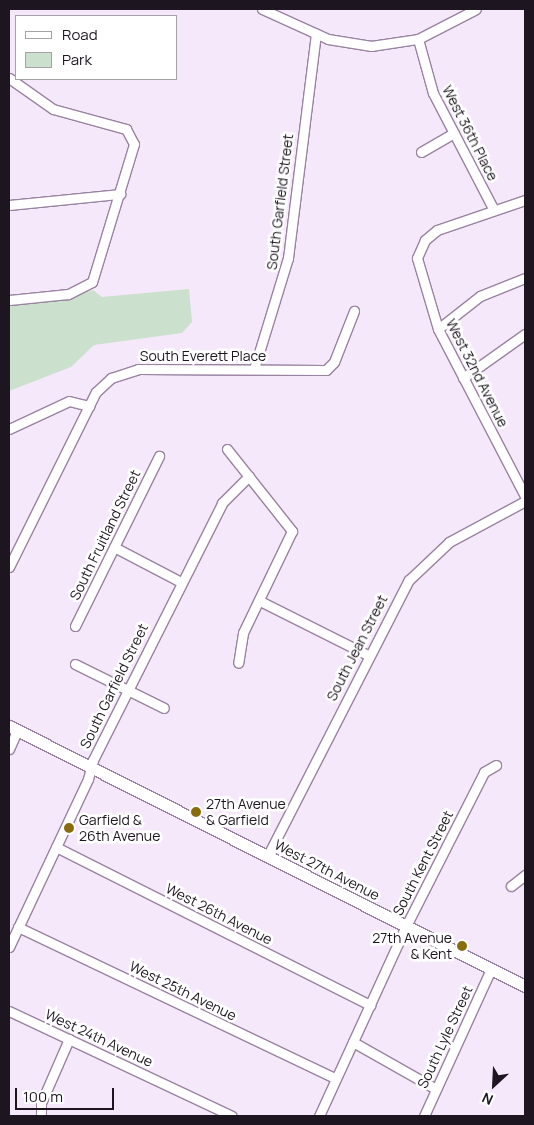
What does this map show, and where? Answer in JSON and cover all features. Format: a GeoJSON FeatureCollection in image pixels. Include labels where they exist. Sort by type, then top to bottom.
{"type":"FeatureCollection","features":[{"type":"Feature","properties":{"kind":"main road","name":"West 27th Avenue"},"geometry":{"type":"LineString","coordinates":[[13,729],[525,986]]}},
{"type":"Feature","properties":{"kind":"street"},"geometry":{"type":"LineString","coordinates":[[262,9],[316,34],[371,46],[418,39],[476,9]]}},
{"type":"Feature","properties":{"kind":"street","name":"South Garfield Street"},"geometry":{"type":"LineString","coordinates":[[254,369],[288,258],[316,34]]}},
{"type":"Feature","properties":{"kind":"street","name":"West 36th Place"},"geometry":{"type":"LineString","coordinates":[[418,39],[433,93],[494,210]]}},
{"type":"Feature","properties":{"kind":"street"},"geometry":{"type":"LineString","coordinates":[[9,78],[53,109],[130,132],[134,144],[96,276],[79,292],[9,300]]}},
{"type":"Feature","properties":{"kind":"street"},"geometry":{"type":"LineString","coordinates":[[421,152],[454,133]]}},
{"type":"Feature","properties":{"kind":"street"},"geometry":{"type":"LineString","coordinates":[[9,205],[120,194]]}},
{"type":"Feature","properties":{"kind":"street"},"geometry":{"type":"LineString","coordinates":[[494,210],[525,200]]}},
{"type":"Feature","properties":{"kind":"street","name":"West 32nd Avenue"},"geometry":{"type":"LineString","coordinates":[[494,210],[430,234],[417,258],[438,330],[525,496]]}},
{"type":"Feature","properties":{"kind":"street"},"geometry":{"type":"LineString","coordinates":[[438,330],[480,296],[525,278]]}},
{"type":"Feature","properties":{"kind":"street","name":"South Everett Place"},"geometry":{"type":"LineString","coordinates":[[9,567],[89,406],[104,384],[130,370],[254,369],[318,371],[331,368],[354,311]]}},
{"type":"Feature","properties":{"kind":"street"},"geometry":{"type":"LineString","coordinates":[[463,378],[525,334]]}},
{"type":"Feature","properties":{"kind":"street"},"geometry":{"type":"LineString","coordinates":[[9,429],[69,402],[89,406]]}},
{"type":"Feature","properties":{"kind":"street"},"geometry":{"type":"LineString","coordinates":[[227,449],[292,531],[243,633],[238,663]]}},
{"type":"Feature","properties":{"kind":"street","name":"South Fruitland Street"},"geometry":{"type":"LineString","coordinates":[[75,626],[160,456]]}},
{"type":"Feature","properties":{"kind":"street","name":"South Garfield Street"},"geometry":{"type":"LineString","coordinates":[[9,947],[127,690],[222,503],[249,476]]}},
{"type":"Feature","properties":{"kind":"street","name":"South Jean Street"},"geometry":{"type":"LineString","coordinates":[[267,857],[401,591],[425,562],[465,532],[525,501]]}},
{"type":"Feature","properties":{"kind":"street"},"geometry":{"type":"LineString","coordinates":[[114,547],[182,582]]}},
{"type":"Feature","properties":{"kind":"street"},"geometry":{"type":"LineString","coordinates":[[260,600],[368,655]]}},
{"type":"Feature","properties":{"kind":"street"},"geometry":{"type":"LineString","coordinates":[[75,664],[164,708]]}},
{"type":"Feature","properties":{"kind":"street"},"geometry":{"type":"LineString","coordinates":[[9,749],[13,729]]}},
{"type":"Feature","properties":{"kind":"street","name":"South Kent Street"},"geometry":{"type":"LineString","coordinates":[[318,1116],[406,926],[484,772],[496,765]]}},
{"type":"Feature","properties":{"kind":"street","name":"West 26th Avenue"},"geometry":{"type":"LineString","coordinates":[[56,848],[370,1005]]}},
{"type":"Feature","properties":{"kind":"street"},"geometry":{"type":"LineString","coordinates":[[511,886],[525,875]]}},
{"type":"Feature","properties":{"kind":"street","name":"West 25th Avenue"},"geometry":{"type":"LineString","coordinates":[[18,927],[336,1079]]}},
{"type":"Feature","properties":{"kind":"street","name":"South Lyle Street"},"geometry":{"type":"LineString","coordinates":[[424,1116],[491,969]]}},
{"type":"Feature","properties":{"kind":"street","name":"West 24th Avenue"},"geometry":{"type":"LineString","coordinates":[[9,1010],[232,1116]]}},
{"type":"Feature","properties":{"kind":"street"},"geometry":{"type":"LineString","coordinates":[[41,1114],[41,1103],[70,1039]]}},
{"type":"Feature","properties":{"kind":"street"},"geometry":{"type":"LineString","coordinates":[[352,1042],[436,1089]]}},
{"type":"Feature","properties":{"kind":"green space"},"geometry":{"type":"Polygon","coordinates":[[[189,289],[192,322],[182,333],[94,345],[71,367],[9,391],[9,304],[69,298],[93,290],[102,297],[189,289]]]}},
{"type":"Feature","properties":{"kind":"place","name":"27th Avenue & Garfield"},"geometry":{"type":"Point","coordinates":[196,812]}},
{"type":"Feature","properties":{"kind":"place","name":"Garfield & 26th Avenue"},"geometry":{"type":"Point","coordinates":[69,828]}},
{"type":"Feature","properties":{"kind":"place","name":"27th Avenue & Kent"},"geometry":{"type":"Point","coordinates":[462,946]}}]}
